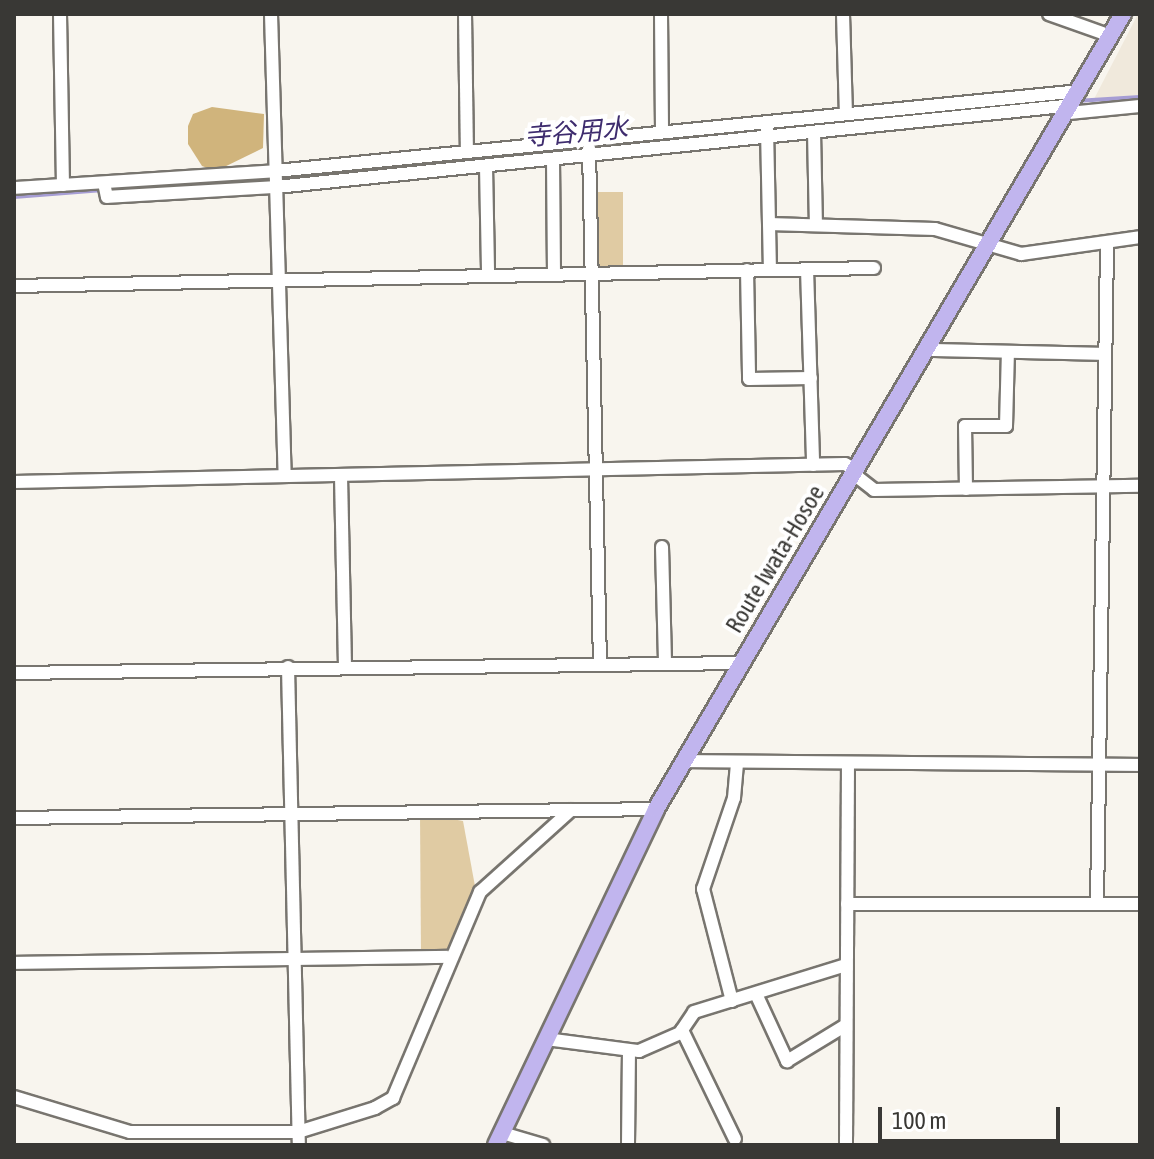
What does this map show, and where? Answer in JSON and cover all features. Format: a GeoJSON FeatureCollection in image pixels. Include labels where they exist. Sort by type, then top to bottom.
{"type":"FeatureCollection","features":[{"type":"Feature","properties":{"kind":"main road","name":"Route Iwata-Hosoe"},"geometry":{"type":"LineString","coordinates":[[499,1139],[656,809],[740,663],[929,350],[1123,14]]}},
{"type":"Feature","properties":{"kind":"street"},"geometry":{"type":"LineString","coordinates":[[60,14],[63,185]]}},
{"type":"Feature","properties":{"kind":"street"},"geometry":{"type":"LineString","coordinates":[[271,14],[285,476]]}},
{"type":"Feature","properties":{"kind":"street"},"geometry":{"type":"LineString","coordinates":[[465,14],[467,152]]}},
{"type":"Feature","properties":{"kind":"street"},"geometry":{"type":"LineString","coordinates":[[661,14],[662,132]]}},
{"type":"Feature","properties":{"kind":"street"},"geometry":{"type":"LineString","coordinates":[[843,14],[846,114]]}},
{"type":"Feature","properties":{"kind":"street"},"geometry":{"type":"LineString","coordinates":[[1049,14],[1111,36]]}},
{"type":"Feature","properties":{"kind":"street"},"geometry":{"type":"LineString","coordinates":[[104,183],[107,197],[276,187],[589,156],[846,114],[1074,103],[1140,106]]}},
{"type":"Feature","properties":{"kind":"street"},"geometry":{"type":"LineString","coordinates":[[14,188],[276,171],[662,132],[767,129],[814,132],[1074,103]]}},
{"type":"Feature","properties":{"kind":"street"},"geometry":{"type":"LineString","coordinates":[[767,129],[770,270]]}},
{"type":"Feature","properties":{"kind":"street"},"geometry":{"type":"LineString","coordinates":[[814,132],[816,224]]}},
{"type":"Feature","properties":{"kind":"street"},"geometry":{"type":"LineString","coordinates":[[588,140],[600,665]]}},
{"type":"Feature","properties":{"kind":"street"},"geometry":{"type":"LineString","coordinates":[[553,159],[554,274]]}},
{"type":"Feature","properties":{"kind":"street"},"geometry":{"type":"LineString","coordinates":[[486,166],[488,275]]}},
{"type":"Feature","properties":{"kind":"street"},"geometry":{"type":"LineString","coordinates":[[769,224],[919,227],[992,242],[1021,254],[1140,237]]}},
{"type":"Feature","properties":{"kind":"street"},"geometry":{"type":"LineString","coordinates":[[1097,904],[1100,486],[1107,243]]}},
{"type":"Feature","properties":{"kind":"street"},"geometry":{"type":"LineString","coordinates":[[14,286],[279,278],[874,268]]}},
{"type":"Feature","properties":{"kind":"street"},"geometry":{"type":"LineString","coordinates":[[807,269],[813,465]]}},
{"type":"Feature","properties":{"kind":"street"},"geometry":{"type":"LineString","coordinates":[[747,270],[749,379],[811,378]]}},
{"type":"Feature","properties":{"kind":"street"},"geometry":{"type":"LineString","coordinates":[[929,350],[1102,354]]}},
{"type":"Feature","properties":{"kind":"street"},"geometry":{"type":"LineString","coordinates":[[966,489],[965,426],[1006,426],[1008,352]]}},
{"type":"Feature","properties":{"kind":"street"},"geometry":{"type":"LineString","coordinates":[[14,482],[813,465],[856,473],[874,490],[1140,486]]}},
{"type":"Feature","properties":{"kind":"street"},"geometry":{"type":"LineString","coordinates":[[341,476],[345,668]]}},
{"type":"Feature","properties":{"kind":"street"},"geometry":{"type":"LineString","coordinates":[[662,547],[665,664]]}},
{"type":"Feature","properties":{"kind":"street"},"geometry":{"type":"LineString","coordinates":[[14,673],[740,663]]}},
{"type":"Feature","properties":{"kind":"street"},"geometry":{"type":"LineString","coordinates":[[288,667],[298,1138]]}},
{"type":"Feature","properties":{"kind":"street"},"geometry":{"type":"LineString","coordinates":[[683,761],[1140,765]]}},
{"type":"Feature","properties":{"kind":"street"},"geometry":{"type":"LineString","coordinates":[[732,1001],[703,889],[734,798],[737,762]]}},
{"type":"Feature","properties":{"kind":"street"},"geometry":{"type":"LineString","coordinates":[[846,1145],[848,763]]}},
{"type":"Feature","properties":{"kind":"street"},"geometry":{"type":"LineString","coordinates":[[14,818],[656,809]]}},
{"type":"Feature","properties":{"kind":"street"},"geometry":{"type":"LineString","coordinates":[[14,1097],[105,1129],[186,1130],[298,1138],[393,1098],[447,957],[480,892],[571,810]]}},
{"type":"Feature","properties":{"kind":"street"},"geometry":{"type":"LineString","coordinates":[[847,904],[1140,904]]}},
{"type":"Feature","properties":{"kind":"street"},"geometry":{"type":"LineString","coordinates":[[14,963],[447,957]]}},
{"type":"Feature","properties":{"kind":"street"},"geometry":{"type":"LineString","coordinates":[[546,1039],[629,1052],[682,1030],[694,1012],[757,996],[846,965]]}},
{"type":"Feature","properties":{"kind":"street"},"geometry":{"type":"LineString","coordinates":[[757,996],[787,1061],[846,1025]]}},
{"type":"Feature","properties":{"kind":"street"},"geometry":{"type":"LineString","coordinates":[[682,1030],[735,1139]]}},
{"type":"Feature","properties":{"kind":"street"},"geometry":{"type":"LineString","coordinates":[[628,1145],[629,1052]]}},
{"type":"Feature","properties":{"kind":"street"},"geometry":{"type":"LineString","coordinates":[[186,1130],[186,1145]]}},
{"type":"Feature","properties":{"kind":"street"},"geometry":{"type":"LineString","coordinates":[[499,1139],[543,1145]]}},
{"type":"Feature","properties":{"kind":"shaded area"},"geometry":{"type":"Polygon","coordinates":[[[1138,14],[1140,96],[1093,101],[1138,14]]]}},
{"type":"Feature","properties":{"kind":"shaded area"},"geometry":{"type":"Polygon","coordinates":[[[212,107],[264,114],[263,148],[216,171],[202,166],[188,144],[188,126],[193,114],[212,107]]]}},
{"type":"Feature","properties":{"kind":"shaded area"},"geometry":{"type":"Polygon","coordinates":[[[595,192],[623,192],[623,273],[594,273],[595,192]]]}},
{"type":"Feature","properties":{"kind":"shaded area"},"geometry":{"type":"Polygon","coordinates":[[[420,813],[463,821],[477,897],[447,957],[421,957],[420,813]]]}},
{"type":"Feature","properties":{"kind":"waterway","name":"寺谷用水"},"geometry":{"type":"LineString","coordinates":[[1076,101],[1140,97]]}},
{"type":"Feature","properties":{"kind":"waterway","name":"寺谷用水"},"geometry":{"type":"LineString","coordinates":[[14,197],[462,162]]}}]}
